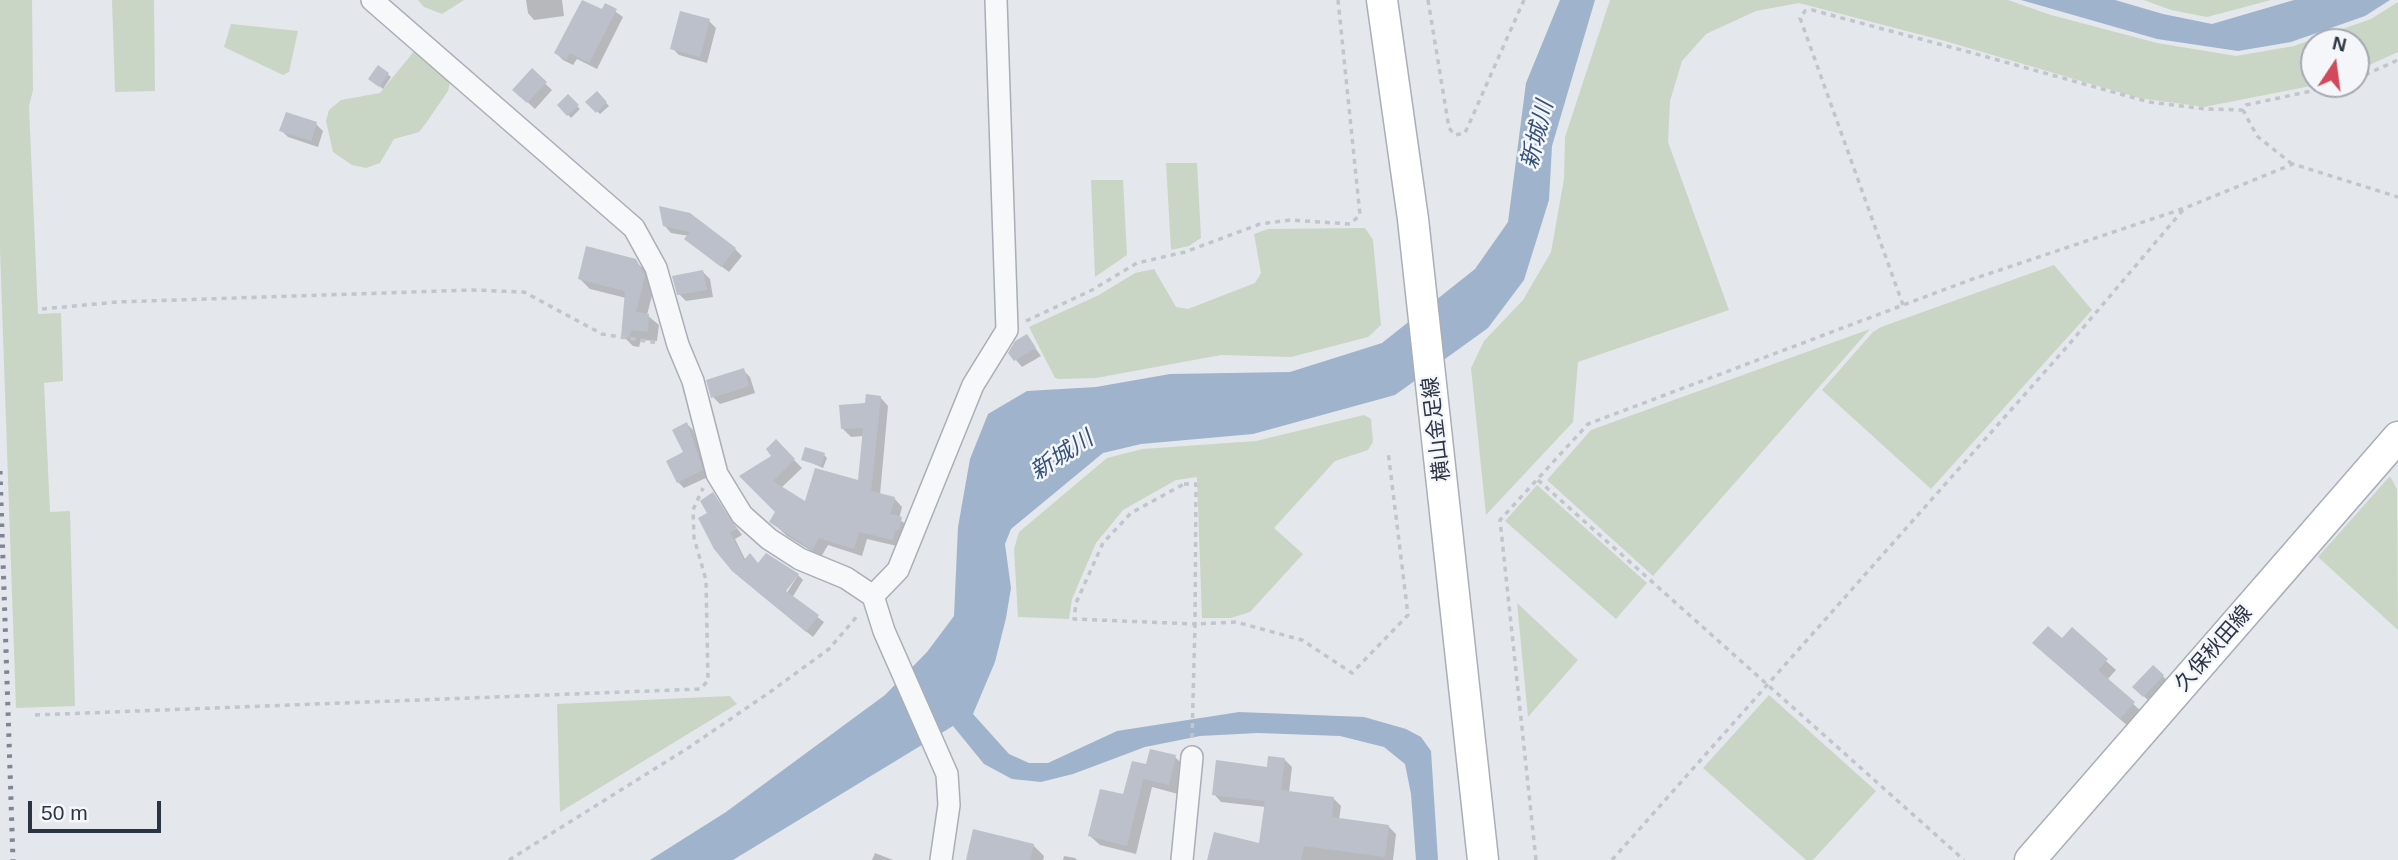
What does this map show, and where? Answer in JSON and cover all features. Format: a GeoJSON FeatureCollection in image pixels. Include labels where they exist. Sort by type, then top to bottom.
{"type":"FeatureCollection","features":[{"type":"Feature","properties":{"kind":"street"},"geometry":{"type":"LineString","coordinates":[[372,0],[634,228],[656,268],[678,345],[693,381],[717,474],[742,515],[800,559],[846,578],[873,596],[884,631],[947,774],[949,805],[941,860]]}},
{"type":"Feature","properties":{"kind":"street"},"geometry":{"type":"LineString","coordinates":[[873,596],[898,570],[973,384],[1007,330],[996,0]]}},
{"type":"Feature","properties":{"kind":"street","name":"横山金足線"},"geometry":{"type":"LineString","coordinates":[[1382,0],[1413,219],[1483,860]]}},
{"type":"Feature","properties":{"kind":"street","name":"久保秋田線"},"geometry":{"type":"LineString","coordinates":[[2031,860],[2396,444]]}},
{"type":"Feature","properties":{"kind":"street"},"geometry":{"type":"LineString","coordinates":[[1182,860],[1192,757]]}},
{"type":"Feature","properties":{"kind":"path"},"geometry":{"type":"LineString","coordinates":[[1007,330],[1092,290],[1137,263],[1185,252],[1260,224],[1290,220],[1350,224],[1360,215],[1338,0]]}},
{"type":"Feature","properties":{"kind":"path"},"geometry":{"type":"LineString","coordinates":[[1427,0],[1449,128],[1455,135],[1465,133],[1524,0]]}},
{"type":"Feature","properties":{"kind":"path"},"geometry":{"type":"LineString","coordinates":[[1903,305],[1800,18],[1805,11],[1812,10],[2149,102],[2206,109],[2243,110]]}},
{"type":"Feature","properties":{"kind":"path"},"geometry":{"type":"LineString","coordinates":[[2370,73],[2398,60]]}},
{"type":"Feature","properties":{"kind":"path"},"geometry":{"type":"LineString","coordinates":[[2243,110],[2246,105],[2300,93]]}},
{"type":"Feature","properties":{"kind":"path"},"geometry":{"type":"LineString","coordinates":[[2243,110],[2257,136],[2293,164],[2398,197]]}},
{"type":"Feature","properties":{"kind":"path"},"geometry":{"type":"LineString","coordinates":[[1536,860],[1500,520],[1587,424],[1903,305],[2185,208],[2293,164]]}},
{"type":"Feature","properties":{"kind":"path"},"geometry":{"type":"LineString","coordinates":[[1612,860],[1769,686],[2185,208]]}},
{"type":"Feature","properties":{"kind":"path"},"geometry":{"type":"LineString","coordinates":[[42,309],[117,302],[472,290],[524,292],[602,334],[640,342],[678,345]]}},
{"type":"Feature","properties":{"kind":"path"},"geometry":{"type":"LineString","coordinates":[[1192,757],[1194,702],[1195,624],[1196,484],[1184,484],[1131,513],[1103,542],[1076,603],[1074,619],[1195,624],[1236,622],[1302,640],[1352,673],[1408,615],[1388,451]]}},
{"type":"Feature","properties":{"kind":"path"},"geometry":{"type":"LineString","coordinates":[[36,715],[700,689],[708,681],[706,580],[694,538],[693,510],[699,491],[717,474]]}},
{"type":"Feature","properties":{"kind":"path"},"geometry":{"type":"LineString","coordinates":[[1538,480],[1964,860]]}},
{"type":"Feature","properties":{"kind":"path"},"geometry":{"type":"LineString","coordinates":[[509,860],[688,748],[770,692],[829,649],[873,596]]}},
{"type":"Feature","properties":{"kind":"green space"},"geometry":{"type":"Polygon","coordinates":[[[0,0],[32,0],[33,90],[29,106],[38,314],[61,313],[63,381],[44,383],[50,512],[70,511],[75,706],[16,708],[0,250],[0,0]]]}},
{"type":"Feature","properties":{"kind":"green space"},"geometry":{"type":"Polygon","coordinates":[[[112,0],[154,0],[155,91],[115,92],[112,0]]]}},
{"type":"Feature","properties":{"kind":"green space"},"geometry":{"type":"Polygon","coordinates":[[[418,0],[464,0],[442,14],[424,7],[418,0]]]}},
{"type":"Feature","properties":{"kind":"green space"},"geometry":{"type":"Polygon","coordinates":[[[1610,0],[2008,0],[2051,15],[2157,43],[2236,56],[2300,44],[2300,88],[2204,107],[2139,98],[1945,41],[1799,3],[1756,11],[1706,34],[1682,61],[1670,101],[1668,142],[1729,310],[1578,362],[1573,422],[1486,515],[1471,368],[1484,341],[1523,300],[1551,252],[1564,179],[1565,137],[1610,0]]]}},
{"type":"Feature","properties":{"kind":"green space"},"geometry":{"type":"Polygon","coordinates":[[[2144,0],[2271,0],[2207,17],[2171,10],[2144,0]]]}},
{"type":"Feature","properties":{"kind":"green space"},"geometry":{"type":"Polygon","coordinates":[[[2398,2],[2398,52],[2370,65],[2370,28],[2345,28],[2371,19],[2398,2]]]}},
{"type":"Feature","properties":{"kind":"green space"},"geometry":{"type":"Polygon","coordinates":[[[231,24],[298,31],[289,72],[283,75],[224,47],[231,24]]]}},
{"type":"Feature","properties":{"kind":"green space"},"geometry":{"type":"Polygon","coordinates":[[[415,50],[450,82],[448,91],[419,132],[394,139],[380,163],[366,168],[352,165],[333,152],[326,121],[329,110],[341,100],[380,93],[415,50]]]}},
{"type":"Feature","properties":{"kind":"green space"},"geometry":{"type":"Polygon","coordinates":[[[1166,163],[1197,163],[1201,238],[1189,246],[1171,250],[1166,163]]]}},
{"type":"Feature","properties":{"kind":"green space"},"geometry":{"type":"Polygon","coordinates":[[[1091,180],[1123,180],[1127,255],[1095,277],[1091,180]]]}},
{"type":"Feature","properties":{"kind":"green space"},"geometry":{"type":"Polygon","coordinates":[[[1365,228],[1373,240],[1381,325],[1368,337],[1291,357],[1221,355],[1096,378],[1059,379],[1055,378],[1029,327],[1099,295],[1135,273],[1154,269],[1176,307],[1188,309],[1255,283],[1261,273],[1254,234],[1268,229],[1365,228]]]}},
{"type":"Feature","properties":{"kind":"green space"},"geometry":{"type":"Polygon","coordinates":[[[2054,265],[2092,310],[1931,489],[1822,390],[1873,332],[1881,327],[2054,265]]]}},
{"type":"Feature","properties":{"kind":"green space"},"geometry":{"type":"Polygon","coordinates":[[[1870,329],[1653,576],[1547,480],[1591,430],[1870,329]]]}},
{"type":"Feature","properties":{"kind":"green space"},"geometry":{"type":"Polygon","coordinates":[[[1364,415],[1371,419],[1373,442],[1368,450],[1335,461],[1274,528],[1303,554],[1250,612],[1231,618],[1202,618],[1197,477],[1176,480],[1123,510],[1096,543],[1072,599],[1069,619],[1018,617],[1014,549],[1019,532],[1107,458],[1143,449],[1256,441],[1364,415]]]}},
{"type":"Feature","properties":{"kind":"green space"},"geometry":{"type":"Polygon","coordinates":[[[2390,476],[2397,489],[2398,630],[2318,557],[2390,476]]]}},
{"type":"Feature","properties":{"kind":"green space"},"geometry":{"type":"Polygon","coordinates":[[[1537,485],[1647,583],[1616,619],[1505,521],[1537,485]]]}},
{"type":"Feature","properties":{"kind":"green space"},"geometry":{"type":"Polygon","coordinates":[[[1517,603],[1578,660],[1528,717],[1517,603]]]}},
{"type":"Feature","properties":{"kind":"green space"},"geometry":{"type":"Polygon","coordinates":[[[1769,695],[1876,791],[1813,860],[1806,860],[1703,768],[1769,695]]]}},
{"type":"Feature","properties":{"kind":"green space"},"geometry":{"type":"Polygon","coordinates":[[[730,696],[737,704],[560,812],[557,704],[730,696]]]}},
{"type":"Feature","properties":{"kind":"water","name":"新城川"},"geometry":{"type":"Polygon","coordinates":[[[1560,0],[1595,0],[1552,146],[1549,200],[1524,280],[1488,328],[1395,395],[1253,434],[1141,444],[1103,453],[1011,529],[1005,544],[1011,588],[1006,618],[995,662],[973,714],[1009,754],[1029,763],[1048,763],[1117,731],[1239,712],[1364,717],[1406,729],[1421,737],[1431,751],[1438,860],[1416,860],[1411,794],[1405,764],[1384,747],[1340,736],[1258,733],[1200,736],[1145,747],[1073,774],[1041,782],[1012,779],[984,764],[953,726],[733,860],[650,860],[726,812],[885,695],[927,652],[954,616],[958,527],[970,459],[988,414],[1027,391],[1096,387],[1170,374],[1290,372],[1382,343],[1475,269],[1508,222],[1526,83],[1560,0]]]}},
{"type":"Feature","properties":{"kind":"water"},"geometry":{"type":"Polygon","coordinates":[[[2021,0],[2115,0],[2212,24],[2294,0],[2390,0],[2365,16],[2331,28],[2300,28],[2300,39],[2291,42],[2238,51],[2157,39],[2021,0]]]}},
{"type":"Feature","properties":{"kind":"building"},"geometry":{"type":"Polygon","coordinates":[[[582,0],[602,9],[605,3],[617,9],[589,63],[570,53],[566,60],[554,53],[582,0]]]}},
{"type":"Feature","properties":{"kind":"building"},"geometry":{"type":"Polygon","coordinates":[[[680,11],[710,19],[700,57],[670,49],[680,11]]]}},
{"type":"Feature","properties":{"kind":"building"},"geometry":{"type":"Polygon","coordinates":[[[378,65],[389,73],[379,87],[368,79],[378,65]]]}},
{"type":"Feature","properties":{"kind":"building"},"geometry":{"type":"Polygon","coordinates":[[[532,68],[547,82],[527,103],[512,90],[532,68]]]}},
{"type":"Feature","properties":{"kind":"building"},"geometry":{"type":"Polygon","coordinates":[[[597,91],[607,102],[596,113],[585,102],[597,91]]]}},
{"type":"Feature","properties":{"kind":"building"},"geometry":{"type":"Polygon","coordinates":[[[568,94],[579,105],[567,116],[557,105],[568,94]]]}},
{"type":"Feature","properties":{"kind":"building"},"geometry":{"type":"Polygon","coordinates":[[[286,112],[317,122],[311,141],[279,131],[286,112]]]}},
{"type":"Feature","properties":{"kind":"building"},"geometry":{"type":"Polygon","coordinates":[[[659,206],[690,213],[736,248],[721,267],[684,239],[690,232],[663,226],[659,206]]]}},
{"type":"Feature","properties":{"kind":"building"},"geometry":{"type":"Polygon","coordinates":[[[586,246],[636,259],[645,276],[636,312],[649,314],[648,332],[631,330],[629,338],[621,337],[625,291],[578,279],[586,246]]]}},
{"type":"Feature","properties":{"kind":"building"},"geometry":{"type":"Polygon","coordinates":[[[703,270],[707,290],[677,295],[672,276],[703,270]]]}},
{"type":"Feature","properties":{"kind":"building"},"geometry":{"type":"Polygon","coordinates":[[[1027,334],[1036,348],[1014,361],[1008,353],[1015,341],[1027,334]]]}},
{"type":"Feature","properties":{"kind":"building"},"geometry":{"type":"Polygon","coordinates":[[[744,368],[749,386],[711,398],[706,380],[744,368]]]}},
{"type":"Feature","properties":{"kind":"building"},"geometry":{"type":"Polygon","coordinates":[[[866,394],[881,396],[871,491],[895,497],[890,514],[902,517],[899,530],[895,530],[893,540],[859,532],[854,549],[819,538],[812,550],[769,522],[775,512],[739,476],[771,456],[766,449],[776,439],[795,459],[773,481],[805,501],[815,468],[858,480],[863,428],[841,429],[839,405],[865,403],[866,394]]]}},
{"type":"Feature","properties":{"kind":"building"},"geometry":{"type":"Polygon","coordinates":[[[687,422],[703,470],[677,483],[666,461],[683,452],[672,430],[687,422]]]}},
{"type":"Feature","properties":{"kind":"building"},"geometry":{"type":"Polygon","coordinates":[[[805,447],[825,453],[821,466],[801,460],[805,447]]]}},
{"type":"Feature","properties":{"kind":"building"},"geometry":{"type":"Polygon","coordinates":[[[713,492],[737,529],[730,532],[744,560],[750,553],[758,563],[766,553],[799,574],[786,591],[819,615],[806,632],[732,571],[714,549],[698,518],[707,513],[700,501],[713,492]]]}},
{"type":"Feature","properties":{"kind":"building"},"geometry":{"type":"Polygon","coordinates":[[[2048,626],[2062,638],[2072,627],[2108,659],[2098,670],[2135,702],[2120,719],[2032,643],[2048,626]]]}},
{"type":"Feature","properties":{"kind":"building"},"geometry":{"type":"Polygon","coordinates":[[[2153,665],[2164,675],[2143,697],[2132,687],[2153,665]]]}},
{"type":"Feature","properties":{"kind":"building"},"geometry":{"type":"Polygon","coordinates":[[[1150,749],[1176,755],[1169,785],[1143,779],[1127,846],[1088,836],[1100,789],[1123,794],[1132,761],[1146,764],[1150,749]]]}},
{"type":"Feature","properties":{"kind":"building"},"geometry":{"type":"Polygon","coordinates":[[[1268,756],[1285,758],[1281,790],[1334,797],[1332,817],[1389,825],[1385,857],[1304,846],[1301,860],[1207,860],[1214,832],[1259,843],[1265,801],[1212,795],[1216,760],[1267,767],[1268,756]]]}},
{"type":"Feature","properties":{"kind":"building"},"geometry":{"type":"Polygon","coordinates":[[[973,829],[1034,844],[1030,860],[966,860],[973,829]]]}},
{"type":"Feature","properties":{"kind":"railway"},"geometry":{"type":"LineString","coordinates":[[0,471],[13,860]]}}]}
